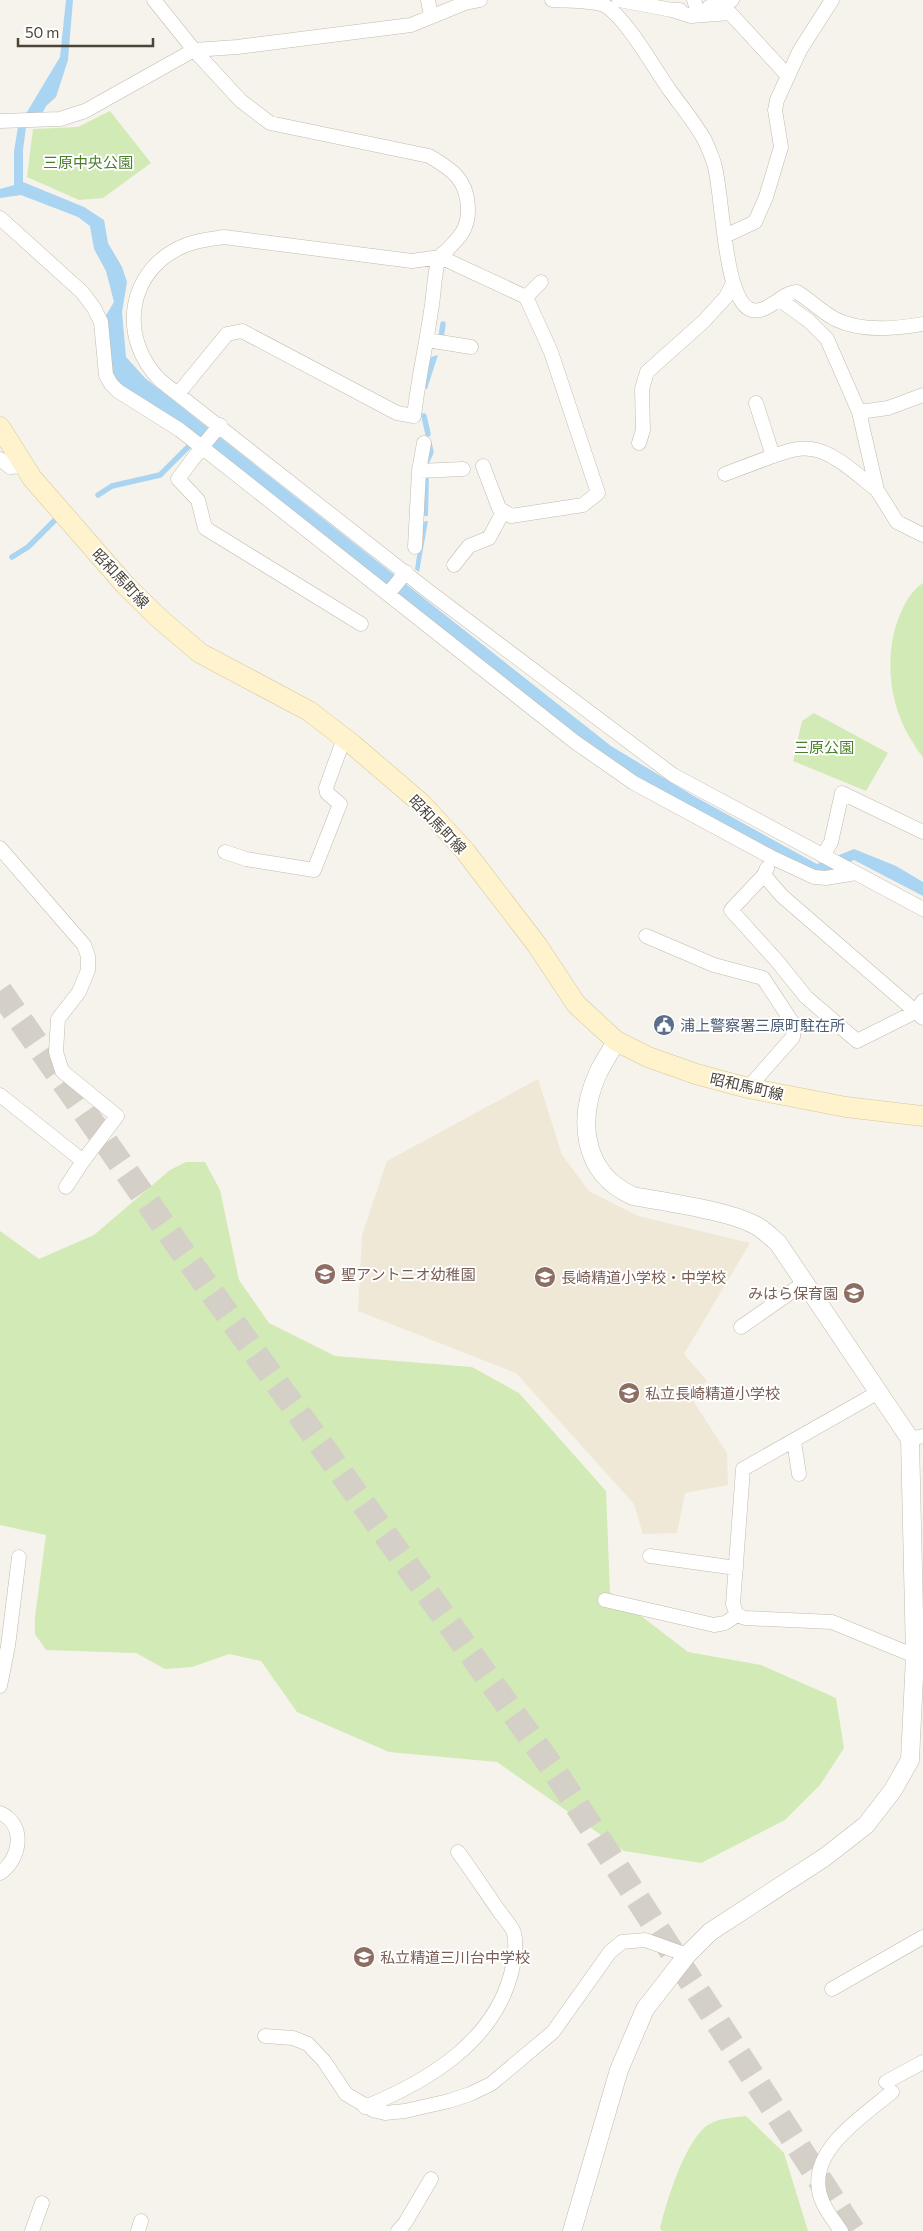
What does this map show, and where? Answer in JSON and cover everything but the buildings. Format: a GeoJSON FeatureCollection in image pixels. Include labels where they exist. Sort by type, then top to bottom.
{"type":"FeatureCollection","features":[{"type":"Feature","properties":{"kind":"main road","name":"昭和馬町線"},"geometry":{"type":"LineString","coordinates":[[0,427],[22,466],[126,586],[200,653],[309,711],[422,804],[465,851],[537,945],[576,1004],[616,1041],[656,1060],[696,1074],[748,1088],[846,1107],[923,1116]]}},
{"type":"Feature","properties":{"kind":"street"},"geometry":{"type":"LineString","coordinates":[[154,0],[194,50],[241,101],[270,123],[429,156],[451,169],[462,185],[468,202],[467,225],[460,237],[440,257],[427,340],[418,375],[414,416],[398,413],[242,331],[227,334],[178,394]]}},
{"type":"Feature","properties":{"kind":"street"},"geometry":{"type":"LineString","coordinates":[[428,0],[431,17]]}},
{"type":"Feature","properties":{"kind":"street"},"geometry":{"type":"LineString","coordinates":[[0,120],[60,119],[85,112],[194,50],[237,47],[411,25],[465,3],[480,0]]}},
{"type":"Feature","properties":{"kind":"street"},"geometry":{"type":"LineString","coordinates":[[552,0],[602,1],[629,30],[704,139],[714,165],[733,283],[744,304],[755,311],[762,310],[790,292],[797,292],[834,319],[850,325],[869,328],[907,327],[923,324]]}},
{"type":"Feature","properties":{"kind":"street"},"geometry":{"type":"LineString","coordinates":[[619,0],[672,10],[690,16],[730,13],[788,76]]}},
{"type":"Feature","properties":{"kind":"street"},"geometry":{"type":"LineString","coordinates":[[672,10],[695,4],[726,4],[732,0]]}},
{"type":"Feature","properties":{"kind":"street"},"geometry":{"type":"LineString","coordinates":[[725,236],[755,222],[766,197],[781,147],[775,110],[800,50],[832,0]]}},
{"type":"Feature","properties":{"kind":"street"},"geometry":{"type":"LineString","coordinates":[[0,218],[82,292],[94,308],[101,322],[106,375],[118,391],[180,430],[575,742],[634,783],[771,857],[814,877],[826,878],[850,870]]}},
{"type":"Feature","properties":{"kind":"street"},"geometry":{"type":"LineString","coordinates":[[483,466],[499,508],[511,516],[583,505],[598,493],[551,352],[526,298],[440,257],[412,261],[224,237],[185,245],[156,265],[138,293],[133,320],[135,341],[144,363],[161,381],[406,572],[673,775],[923,909]]}},
{"type":"Feature","properties":{"kind":"street"},"geometry":{"type":"LineString","coordinates":[[526,298],[541,282]]}},
{"type":"Feature","properties":{"kind":"street"},"geometry":{"type":"LineString","coordinates":[[639,443],[644,430],[642,388],[647,372],[703,322],[726,297],[733,283]]}},
{"type":"Feature","properties":{"kind":"street"},"geometry":{"type":"LineString","coordinates":[[780,300],[809,321],[827,339],[859,412],[877,490],[897,522],[923,535]]}},
{"type":"Feature","properties":{"kind":"street"},"geometry":{"type":"LineString","coordinates":[[427,340],[471,347]]}},
{"type":"Feature","properties":{"kind":"street"},"geometry":{"type":"LineString","coordinates":[[859,412],[888,408],[923,395]]}},
{"type":"Feature","properties":{"kind":"street"},"geometry":{"type":"LineString","coordinates":[[756,402],[773,456]]}},
{"type":"Feature","properties":{"kind":"street"},"geometry":{"type":"LineString","coordinates":[[220,426],[178,478],[198,500],[205,528],[361,624]]}},
{"type":"Feature","properties":{"kind":"street"},"geometry":{"type":"LineString","coordinates":[[415,547],[419,471],[424,443]]}},
{"type":"Feature","properties":{"kind":"street"},"geometry":{"type":"LineString","coordinates":[[725,474],[793,450],[812,448],[836,458],[877,490]]}},
{"type":"Feature","properties":{"kind":"street"},"geometry":{"type":"LineString","coordinates":[[0,459],[10,467],[22,466]]}},
{"type":"Feature","properties":{"kind":"street"},"geometry":{"type":"LineString","coordinates":[[419,471],[463,469]]}},
{"type":"Feature","properties":{"kind":"street"},"geometry":{"type":"LineString","coordinates":[[454,565],[469,546],[489,538],[503,512]]}},
{"type":"Feature","properties":{"kind":"street"},"geometry":{"type":"LineString","coordinates":[[388,594],[406,572]]}},
{"type":"Feature","properties":{"kind":"street"},"geometry":{"type":"LineString","coordinates":[[226,852],[246,859],[314,870],[340,804],[328,793],[326,788],[344,738]]}},
{"type":"Feature","properties":{"kind":"street"},"geometry":{"type":"LineString","coordinates":[[824,857],[832,842],[842,793],[923,832]]}},
{"type":"Feature","properties":{"kind":"street"},"geometry":{"type":"LineString","coordinates":[[0,848],[84,945],[88,956],[88,970],[85,981],[58,1019],[56,1052],[62,1071],[117,1116],[66,1187]]}},
{"type":"Feature","properties":{"kind":"street"},"geometry":{"type":"LineString","coordinates":[[764,875],[782,896],[920,1010],[857,1041],[806,997],[731,910],[764,875],[771,857]]}},
{"type":"Feature","properties":{"kind":"street"},"geometry":{"type":"LineString","coordinates":[[646,936],[714,965],[762,978],[794,1025],[793,1037],[748,1088]]}},
{"type":"Feature","properties":{"kind":"street"},"geometry":{"type":"LineString","coordinates":[[574,2230],[619,2070],[645,2009],[687,1955],[710,1932],[825,1858],[866,1825],[894,1790],[910,1760],[915,1656],[916,1438],[878,1393],[778,1243],[759,1227],[720,1213],[632,1196],[602,1175],[593,1160],[587,1140],[588,1105],[599,1071],[616,1041]]}},
{"type":"Feature","properties":{"kind":"street"},"geometry":{"type":"LineString","coordinates":[[0,1096],[83,1161]]}},
{"type":"Feature","properties":{"kind":"street"},"geometry":{"type":"LineString","coordinates":[[740,1327],[804,1283]]}},
{"type":"Feature","properties":{"kind":"street"},"geometry":{"type":"LineString","coordinates":[[878,1393],[743,1469],[733,1604],[737,1615],[745,1618],[832,1622],[915,1656]]}},
{"type":"Feature","properties":{"kind":"street"},"geometry":{"type":"LineString","coordinates":[[792,1442],[795,1448],[798,1474]]}},
{"type":"Feature","properties":{"kind":"street"},"geometry":{"type":"LineString","coordinates":[[650,1556],[736,1568]]}},
{"type":"Feature","properties":{"kind":"street"},"geometry":{"type":"LineString","coordinates":[[0,1686],[8,1646],[20,1557]]}},
{"type":"Feature","properties":{"kind":"street"},"geometry":{"type":"LineString","coordinates":[[605,1600],[714,1625],[725,1623],[737,1615]]}},
{"type":"Feature","properties":{"kind":"street"},"geometry":{"type":"LineString","coordinates":[[0,1813],[12,1821],[18,1835],[18,1846],[14,1860],[0,1873]]}},
{"type":"Feature","properties":{"kind":"street"},"geometry":{"type":"LineString","coordinates":[[365,2107],[396,2094],[448,2061],[467,2046],[485,2027],[500,2005],[508,1986],[515,1950],[514,1932],[458,1852]]}},
{"type":"Feature","properties":{"kind":"street"},"geometry":{"type":"LineString","coordinates":[[832,1989],[923,1937]]}},
{"type":"Feature","properties":{"kind":"street"},"geometry":{"type":"LineString","coordinates":[[265,2036],[294,2038],[315,2049],[346,2094],[365,2107],[385,2112],[405,2111],[470,2094],[491,2084],[553,2032],[610,1952],[622,1942],[645,1940],[687,1955]]}},
{"type":"Feature","properties":{"kind":"street"},"geometry":{"type":"LineString","coordinates":[[841,2231],[828,2212],[819,2192],[818,2176],[821,2163],[834,2142],[889,2087],[923,2062]]}},
{"type":"Feature","properties":{"kind":"street"},"geometry":{"type":"LineString","coordinates":[[398,2231],[405,2223],[431,2179]]}},
{"type":"Feature","properties":{"kind":"street"},"geometry":{"type":"LineString","coordinates":[[32,2231],[42,2203]]}},
{"type":"Feature","properties":{"kind":"shaded area","name":"長崎精道小学校・中学校"},"geometry":{"type":"Polygon","coordinates":[[[538,1079],[562,1155],[589,1191],[638,1216],[750,1243],[684,1354],[707,1381],[690,1396],[727,1453],[728,1485],[685,1493],[677,1533],[643,1534],[634,1504],[516,1373],[358,1311],[362,1235],[387,1161],[538,1079]]]}},
{"type":"Feature","properties":{"kind":"green space","name":"三原中央公園"},"geometry":{"type":"Polygon","coordinates":[[[110,111],[151,163],[103,198],[79,200],[27,177],[33,129],[78,127],[110,111]]]}},
{"type":"Feature","properties":{"kind":"green space"},"geometry":{"type":"Polygon","coordinates":[[[923,583],[923,757],[902,722],[896,706],[890,670],[894,635],[899,618],[909,597],[923,583]]]}},
{"type":"Feature","properties":{"kind":"green space","name":"三原公園"},"geometry":{"type":"Polygon","coordinates":[[[814,713],[888,753],[866,791],[793,761],[802,721],[814,713]]]}},
{"type":"Feature","properties":{"kind":"green space"},"geometry":{"type":"Polygon","coordinates":[[[186,1162],[205,1162],[220,1190],[239,1280],[269,1323],[335,1356],[472,1367],[519,1393],[606,1491],[610,1592],[688,1652],[761,1665],[836,1698],[844,1748],[820,1785],[785,1820],[701,1863],[624,1851],[497,1762],[389,1752],[297,1712],[261,1661],[229,1654],[192,1667],[165,1669],[136,1653],[46,1650],[35,1634],[35,1617],[46,1535],[0,1525],[0,1231],[39,1259],[94,1235],[170,1170],[186,1162]]]}},
{"type":"Feature","properties":{"kind":"green space"},"geometry":{"type":"Polygon","coordinates":[[[746,2116],[784,2153],[808,2231],[662,2231],[660,2228],[677,2174],[697,2136],[709,2124],[724,2119],[746,2116]]]}},
{"type":"Feature","properties":{"kind":"water"},"geometry":{"type":"Polygon","coordinates":[[[66,0],[73,0],[68,60],[56,97],[46,106],[42,114],[26,127],[23,150],[23,182],[84,207],[104,220],[108,243],[122,267],[127,282],[122,312],[126,357],[145,378],[611,746],[692,795],[817,864],[854,849],[896,866],[923,882],[923,896],[854,860],[833,871],[820,874],[685,806],[603,756],[116,381],[109,363],[105,317],[114,302],[106,271],[94,249],[90,226],[78,217],[21,195],[0,198],[0,189],[14,185],[14,151],[18,127],[60,57],[66,0]]]}},
{"type":"Feature","properties":{"kind":"water"},"geometry":{"type":"Polygon","coordinates":[[[438,355],[427,389],[422,387],[431,357],[438,355]]]}},
{"type":"Feature","properties":{"kind":"water"},"geometry":{"type":"Polygon","coordinates":[[[429,474],[428,516],[422,516],[423,475],[429,474]]]}},
{"type":"Feature","properties":{"kind":"water"},"geometry":{"type":"Polygon","coordinates":[[[428,521],[419,572],[415,569],[422,522],[428,521]]]}},
{"type":"Feature","properties":{"kind":"waterway"},"geometry":{"type":"LineString","coordinates":[[441,337],[443,324]]}},
{"type":"Feature","properties":{"kind":"waterway"},"geometry":{"type":"LineString","coordinates":[[424,416],[428,434]]}},
{"type":"Feature","properties":{"kind":"waterway"},"geometry":{"type":"LineString","coordinates":[[426,463],[431,452],[429,443]]}},
{"type":"Feature","properties":{"kind":"waterway"},"geometry":{"type":"LineString","coordinates":[[98,495],[112,486],[160,475],[190,445]]}},
{"type":"Feature","properties":{"kind":"waterway"},"geometry":{"type":"LineString","coordinates":[[12,557],[28,547],[55,520]]}},
{"type":"Feature","properties":{"kind":"tunnel"},"geometry":{"type":"LineString","coordinates":[[0,991],[172,1237],[554,1770],[853,2231]]}},
{"type":"Feature","properties":{"kind":"place","name":"浦上警察署三原町駐在所"},"geometry":{"type":"Point","coordinates":[664,1025]}},
{"type":"Feature","properties":{"kind":"place","name":"聖アントニオ幼稚園"},"geometry":{"type":"Point","coordinates":[325,1274]}},
{"type":"Feature","properties":{"kind":"place","name":"長崎精道小学校・中学校"},"geometry":{"type":"Point","coordinates":[545,1277]}},
{"type":"Feature","properties":{"kind":"place","name":"みはら保育園"},"geometry":{"type":"Point","coordinates":[854,1293]}},
{"type":"Feature","properties":{"kind":"place","name":"私立長崎精道小学校"},"geometry":{"type":"Point","coordinates":[629,1393]}},
{"type":"Feature","properties":{"kind":"place","name":"私立精道三川台中学校"},"geometry":{"type":"Point","coordinates":[364,1957]}}]}
